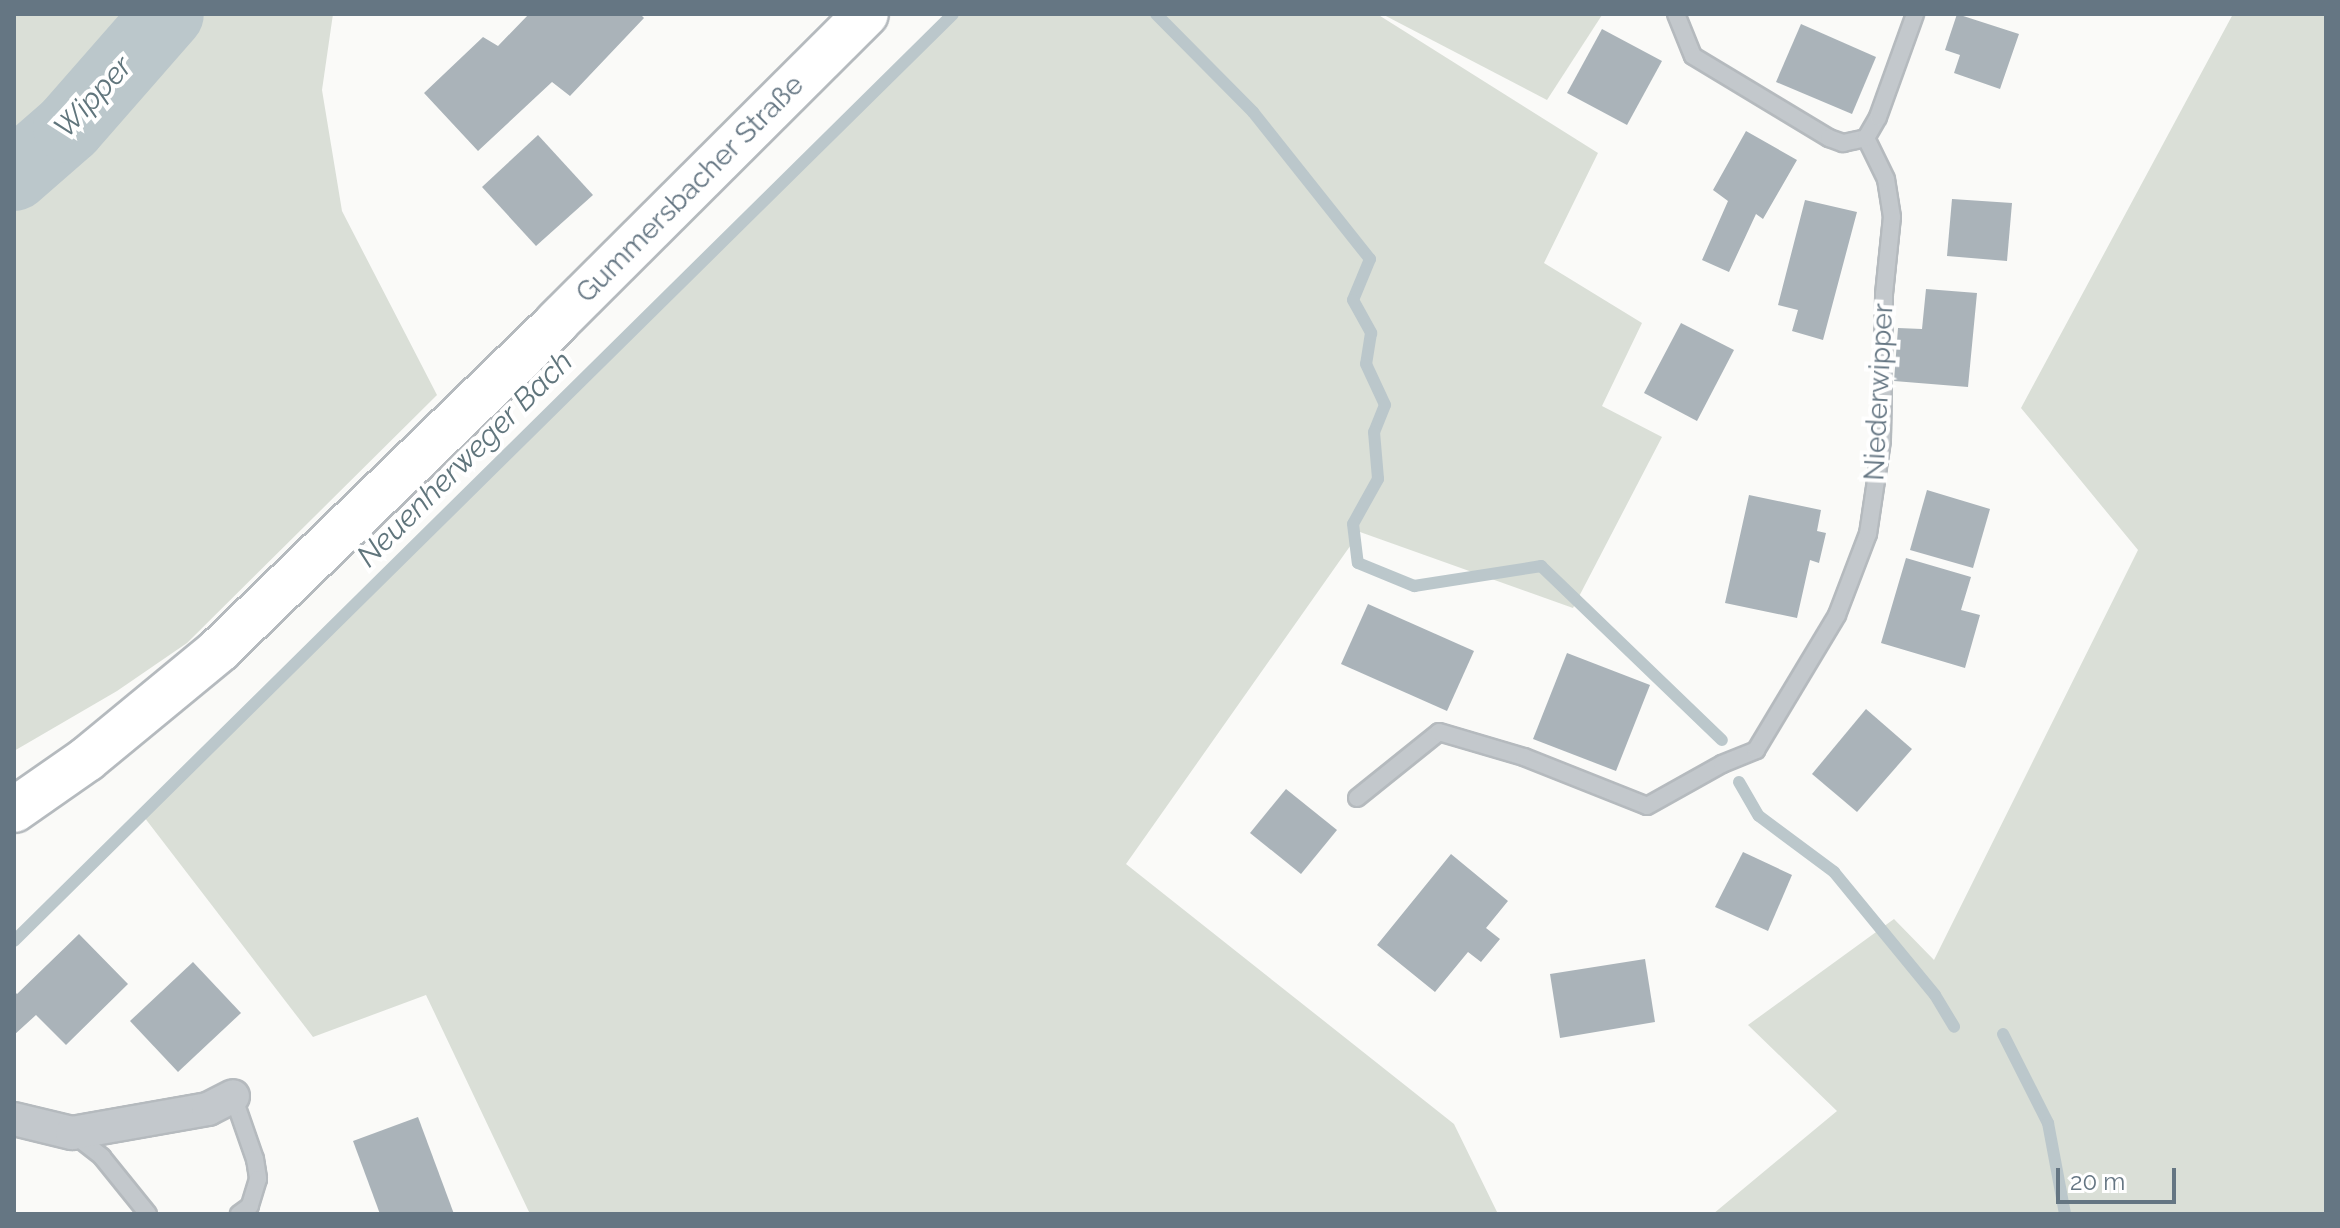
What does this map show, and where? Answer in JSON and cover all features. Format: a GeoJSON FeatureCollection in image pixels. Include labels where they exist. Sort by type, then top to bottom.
{"type":"FeatureCollection","features":[{"type":"Feature","properties":{"kind":"main road","name":"Gummersbacher Straße"},"geometry":{"type":"LineString","coordinates":[[14,810],[87,759],[219,650],[557,322],[866,14]]}},
{"type":"Feature","properties":{"kind":"street"},"geometry":{"type":"LineString","coordinates":[[14,1119],[72,1133],[208,1109],[233,1096]]}},
{"type":"Feature","properties":{"kind":"lane"},"geometry":{"type":"LineString","coordinates":[[1676,14],[1693,56],[1829,138],[1843,143],[1866,138],[1878,117],[1915,14]]}},
{"type":"Feature","properties":{"kind":"lane","name":"Niederwipper"},"geometry":{"type":"LineString","coordinates":[[1357,798],[1439,732],[1524,757],[1647,806],[1722,764],[1756,750],[1837,615],[1868,534],[1882,440],[1884,294],[1892,217],[1886,179],[1866,138]]}},
{"type":"Feature","properties":{"kind":"lane"},"geometry":{"type":"LineString","coordinates":[[233,1096],[255,1159],[258,1179],[250,1206],[239,1214]]}},
{"type":"Feature","properties":{"kind":"lane"},"geometry":{"type":"LineString","coordinates":[[72,1133],[102,1157],[148,1214]]}},
{"type":"Feature","properties":{"kind":"shaded area"},"geometry":{"type":"Polygon","coordinates":[[[14,14],[333,14],[322,90],[342,211],[437,395],[187,643],[117,691],[14,751],[14,14]]]}},
{"type":"Feature","properties":{"kind":"shaded area"},"geometry":{"type":"Polygon","coordinates":[[[948,14],[1377,14],[1598,153],[1544,263],[1642,323],[1602,406],[1662,437],[1573,608],[1360,532],[1126,864],[1454,1124],[1498,1214],[530,1214],[426,995],[313,1037],[141,813],[948,14]]]}},
{"type":"Feature","properties":{"kind":"shaded area"},"geometry":{"type":"Polygon","coordinates":[[[1382,14],[1600,14],[1602,15],[1547,100],[1382,14]]]}},
{"type":"Feature","properties":{"kind":"shaded area"},"geometry":{"type":"Polygon","coordinates":[[[2233,14],[2326,14],[2326,1214],[1713,1214],[1837,1111],[1748,1025],[1894,919],[1934,960],[2138,550],[2021,408],[2233,14]]]}},
{"type":"Feature","properties":{"kind":"building"},"geometry":{"type":"Polygon","coordinates":[[[529,14],[640,14],[644,18],[570,96],[552,82],[478,151],[424,93],[483,37],[498,46],[529,14]]]}},
{"type":"Feature","properties":{"kind":"building"},"geometry":{"type":"Polygon","coordinates":[[[1957,14],[2019,34],[2000,89],[1954,73],[1960,55],[1945,50],[1957,14]]]}},
{"type":"Feature","properties":{"kind":"building"},"geometry":{"type":"Polygon","coordinates":[[[1801,24],[1876,57],[1852,114],[1776,82],[1801,24]]]}},
{"type":"Feature","properties":{"kind":"building"},"geometry":{"type":"Polygon","coordinates":[[[1602,29],[1662,61],[1627,125],[1567,93],[1602,29]]]}},
{"type":"Feature","properties":{"kind":"building"},"geometry":{"type":"Polygon","coordinates":[[[1746,131],[1797,160],[1763,219],[1756,214],[1729,272],[1702,260],[1728,201],[1713,190],[1746,131]]]}},
{"type":"Feature","properties":{"kind":"building"},"geometry":{"type":"Polygon","coordinates":[[[538,135],[593,195],[536,246],[482,187],[538,135]]]}},
{"type":"Feature","properties":{"kind":"building"},"geometry":{"type":"Polygon","coordinates":[[[1952,199],[2012,203],[2007,261],[1947,256],[1952,199]]]}},
{"type":"Feature","properties":{"kind":"building"},"geometry":{"type":"Polygon","coordinates":[[[1805,200],[1857,212],[1823,340],[1792,331],[1798,310],[1778,305],[1805,200]]]}},
{"type":"Feature","properties":{"kind":"building"},"geometry":{"type":"Polygon","coordinates":[[[1926,289],[1977,293],[1968,387],[1894,381],[1898,328],[1922,329],[1926,289]]]}},
{"type":"Feature","properties":{"kind":"building"},"geometry":{"type":"Polygon","coordinates":[[[1681,323],[1734,350],[1697,421],[1644,393],[1681,323]]]}},
{"type":"Feature","properties":{"kind":"building"},"geometry":{"type":"Polygon","coordinates":[[[1927,490],[1990,509],[1973,568],[1910,550],[1927,490]]]}},
{"type":"Feature","properties":{"kind":"building"},"geometry":{"type":"Polygon","coordinates":[[[1749,495],[1821,510],[1817,531],[1826,533],[1819,563],[1810,560],[1797,618],[1725,603],[1749,495]]]}},
{"type":"Feature","properties":{"kind":"building"},"geometry":{"type":"Polygon","coordinates":[[[1906,558],[1971,577],[1961,610],[1980,615],[1965,668],[1881,643],[1906,558]]]}},
{"type":"Feature","properties":{"kind":"building"},"geometry":{"type":"Polygon","coordinates":[[[1368,604],[1474,651],[1447,711],[1341,664],[1368,604]]]}},
{"type":"Feature","properties":{"kind":"building"},"geometry":{"type":"Polygon","coordinates":[[[1567,653],[1650,685],[1616,771],[1533,739],[1567,653]]]}},
{"type":"Feature","properties":{"kind":"building"},"geometry":{"type":"Polygon","coordinates":[[[1866,709],[1912,749],[1857,812],[1812,774],[1866,709]]]}},
{"type":"Feature","properties":{"kind":"building"},"geometry":{"type":"Polygon","coordinates":[[[1286,789],[1337,830],[1301,874],[1250,833],[1286,789]]]}},
{"type":"Feature","properties":{"kind":"building"},"geometry":{"type":"Polygon","coordinates":[[[1743,852],[1792,875],[1768,931],[1715,907],[1743,852]]]}},
{"type":"Feature","properties":{"kind":"building"},"geometry":{"type":"Polygon","coordinates":[[[1451,854],[1508,901],[1486,928],[1500,939],[1481,962],[1468,952],[1435,992],[1377,945],[1451,854]]]}},
{"type":"Feature","properties":{"kind":"building"},"geometry":{"type":"Polygon","coordinates":[[[79,934],[128,984],[66,1045],[36,1015],[14,1035],[14,991],[17,994],[79,934]]]}},
{"type":"Feature","properties":{"kind":"building"},"geometry":{"type":"Polygon","coordinates":[[[1645,959],[1655,1022],[1560,1038],[1550,974],[1645,959]]]}},
{"type":"Feature","properties":{"kind":"building"},"geometry":{"type":"Polygon","coordinates":[[[193,962],[241,1013],[178,1072],[130,1021],[193,962]]]}},
{"type":"Feature","properties":{"kind":"building"},"geometry":{"type":"Polygon","coordinates":[[[418,1117],[454,1214],[380,1214],[353,1141],[418,1117]]]}},
{"type":"Feature","properties":{"kind":"waterway","name":"Wipper"},"geometry":{"type":"LineString","coordinates":[[14,175],[69,127],[168,14]]}},
{"type":"Feature","properties":{"kind":"waterway","name":"Neuenherweger Bach"},"geometry":{"type":"LineString","coordinates":[[14,941],[953,14]]}},
{"type":"Feature","properties":{"kind":"waterway"},"geometry":{"type":"LineString","coordinates":[[1156,14],[1253,112],[1370,259],[1353,300],[1371,333],[1366,364],[1385,405],[1374,432],[1378,479],[1353,524],[1358,563],[1414,586],[1541,566],[1722,740]]}},
{"type":"Feature","properties":{"kind":"waterway"},"geometry":{"type":"LineString","coordinates":[[1739,782],[1759,816],[1834,872],[1935,995],[1954,1027]]}},
{"type":"Feature","properties":{"kind":"waterway"},"geometry":{"type":"LineString","coordinates":[[2003,1034],[2048,1123],[2065,1214]]}}]}
